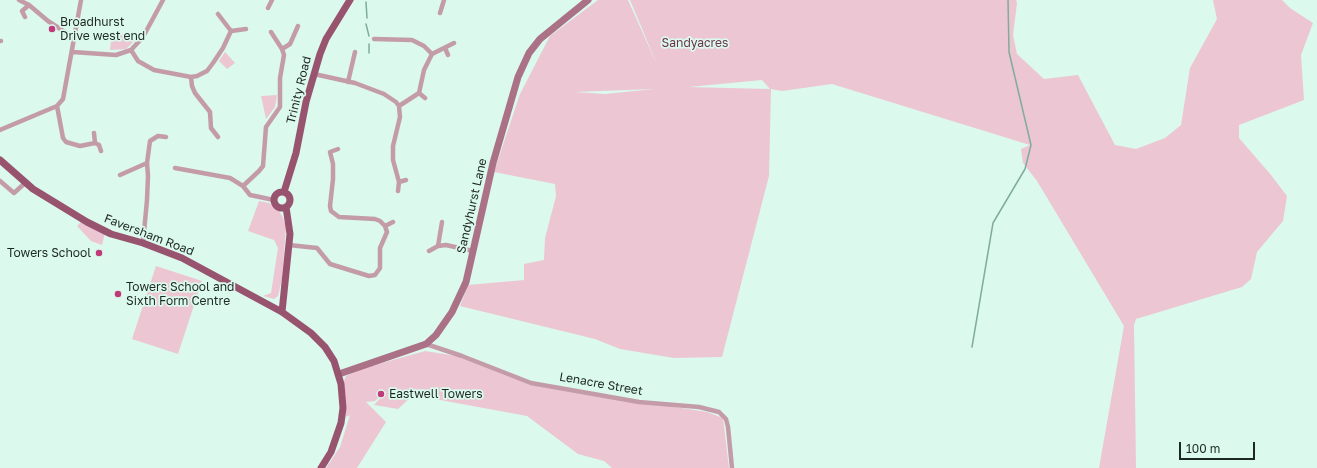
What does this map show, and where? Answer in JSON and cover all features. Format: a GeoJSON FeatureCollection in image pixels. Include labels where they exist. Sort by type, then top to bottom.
{"type":"FeatureCollection","features":[{"type":"Feature","properties":{"kind":"main road","name":"Trinity Road"},"geometry":{"type":"LineString","coordinates":[[282,312],[289,245],[289,221],[286,207],[290,204],[291,199],[289,194],[284,192],[296,153],[314,74],[326,39],[350,0]]}},
{"type":"Feature","properties":{"kind":"main road","name":"Faversham Road"},"geometry":{"type":"LineString","coordinates":[[0,160],[24,183],[88,223],[111,234],[143,243],[182,258],[282,312],[297,322],[325,347],[334,361],[339,374],[342,397],[341,423],[331,452],[321,468]]}},
{"type":"Feature","properties":{"kind":"main road"},"geometry":{"type":"LineString","coordinates":[[284,192],[277,193],[274,200],[278,207],[286,207]]}},
{"type":"Feature","properties":{"kind":"street"},"geometry":{"type":"LineString","coordinates":[[19,0],[29,5],[74,38]]}},
{"type":"Feature","properties":{"kind":"street"},"geometry":{"type":"LineString","coordinates":[[0,130],[57,106],[63,99],[73,52],[81,0]]}},
{"type":"Feature","properties":{"kind":"street"},"geometry":{"type":"LineString","coordinates":[[73,52],[116,55],[131,50],[143,37],[163,0]]}},
{"type":"Feature","properties":{"kind":"street"},"geometry":{"type":"LineString","coordinates":[[268,8],[272,0]]}},
{"type":"Feature","properties":{"kind":"street"},"geometry":{"type":"LineString","coordinates":[[440,13],[444,0]]}},
{"type":"Feature","properties":{"kind":"street","name":"Sandyhurst Lane"},"geometry":{"type":"LineString","coordinates":[[339,374],[407,352],[426,344],[442,328],[458,304],[466,282],[493,162],[518,77],[527,57],[536,44],[548,32],[588,0]]}},
{"type":"Feature","properties":{"kind":"street"},"geometry":{"type":"LineString","coordinates":[[22,11],[29,5]]}},
{"type":"Feature","properties":{"kind":"street"},"geometry":{"type":"LineString","coordinates":[[19,6],[25,16]]}},
{"type":"Feature","properties":{"kind":"street"},"geometry":{"type":"LineString","coordinates":[[218,14],[231,31]]}},
{"type":"Feature","properties":{"kind":"street"},"geometry":{"type":"LineString","coordinates":[[282,49],[290,44],[298,26]]}},
{"type":"Feature","properties":{"kind":"street"},"geometry":{"type":"LineString","coordinates":[[231,31],[246,29]]}},
{"type":"Feature","properties":{"kind":"street"},"geometry":{"type":"LineString","coordinates":[[131,50],[138,61],[154,70],[191,77],[207,71],[223,48],[231,31]]}},
{"type":"Feature","properties":{"kind":"street"},"geometry":{"type":"LineString","coordinates":[[243,186],[263,166],[266,127],[280,107],[280,78],[284,62],[282,49],[271,32]]}},
{"type":"Feature","properties":{"kind":"street"},"geometry":{"type":"LineString","coordinates":[[374,39],[412,40],[424,46],[432,54]]}},
{"type":"Feature","properties":{"kind":"street"},"geometry":{"type":"LineString","coordinates":[[399,106],[419,93],[424,70],[432,54],[454,43]]}},
{"type":"Feature","properties":{"kind":"street"},"geometry":{"type":"LineString","coordinates":[[445,48],[448,55]]}},
{"type":"Feature","properties":{"kind":"street"},"geometry":{"type":"LineString","coordinates":[[348,82],[354,52]]}},
{"type":"Feature","properties":{"kind":"street"},"geometry":{"type":"LineString","coordinates":[[314,74],[348,82],[384,94],[392,98],[399,106],[399,121],[393,146],[393,160],[399,182],[398,191]]}},
{"type":"Feature","properties":{"kind":"street"},"geometry":{"type":"LineString","coordinates":[[191,77],[192,86],[195,93],[210,112],[208,130],[218,137]]}},
{"type":"Feature","properties":{"kind":"street"},"geometry":{"type":"LineString","coordinates":[[419,93],[424,98]]}},
{"type":"Feature","properties":{"kind":"street"},"geometry":{"type":"LineString","coordinates":[[57,106],[63,138],[66,142],[80,146],[95,143]]}},
{"type":"Feature","properties":{"kind":"street"},"geometry":{"type":"LineString","coordinates":[[94,134],[95,143],[99,145],[101,151]]}},
{"type":"Feature","properties":{"kind":"street"},"geometry":{"type":"LineString","coordinates":[[143,243],[148,176],[147,164],[150,141],[158,136],[166,138]]}},
{"type":"Feature","properties":{"kind":"street"},"geometry":{"type":"LineString","coordinates":[[289,245],[317,248],[330,264],[369,276],[375,275],[380,268],[380,248],[387,232],[385,226],[375,219],[339,216],[331,210],[330,206],[334,180],[333,164],[330,152],[338,149]]}},
{"type":"Feature","properties":{"kind":"street"},"geometry":{"type":"LineString","coordinates":[[120,175],[147,164]]}},
{"type":"Feature","properties":{"kind":"street"},"geometry":{"type":"LineString","coordinates":[[175,168],[230,178],[243,186],[250,195],[254,197],[274,200]]}},
{"type":"Feature","properties":{"kind":"street"},"geometry":{"type":"LineString","coordinates":[[184,178],[186,171]]}},
{"type":"Feature","properties":{"kind":"street"},"geometry":{"type":"LineString","coordinates":[[399,182],[406,180]]}},
{"type":"Feature","properties":{"kind":"street"},"geometry":{"type":"LineString","coordinates":[[0,181],[14,193],[24,183]]}},
{"type":"Feature","properties":{"kind":"street"},"geometry":{"type":"LineString","coordinates":[[385,226],[393,222]]}},
{"type":"Feature","properties":{"kind":"street"},"geometry":{"type":"LineString","coordinates":[[438,246],[442,222]]}},
{"type":"Feature","properties":{"kind":"street"},"geometry":{"type":"LineString","coordinates":[[429,251],[438,246],[446,245],[473,251]]}},
{"type":"Feature","properties":{"kind":"street","name":"Lenacre Street"},"geometry":{"type":"LineString","coordinates":[[426,344],[531,382],[640,402],[699,407],[719,412],[726,419],[728,427],[732,468]]}},
{"type":"Feature","properties":{"kind":"green space","name":"Sandyacres"},"geometry":{"type":"Polygon","coordinates":[[[598,0],[628,0],[658,67],[630,0],[1016,0],[1017,3],[1013,35],[1017,54],[1044,79],[1078,75],[1115,145],[1136,149],[1165,138],[1181,125],[1190,68],[1217,19],[1213,0],[1282,0],[1290,8],[1313,23],[1301,55],[1304,100],[1239,125],[1239,138],[1287,196],[1283,221],[1257,252],[1251,279],[1242,287],[1136,319],[1134,325],[1136,468],[1099,468],[1124,326],[1037,181],[1023,163],[1021,149],[1030,145],[832,84],[782,91],[771,89],[769,176],[722,357],[674,358],[620,349],[595,339],[460,306],[468,285],[524,280],[524,264],[544,260],[545,238],[556,196],[555,184],[494,172],[520,94],[550,36],[598,0]],[[762,80],[689,87],[688,87],[770,89],[762,80]],[[654,89],[574,92],[605,94],[654,89]]]}},
{"type":"Feature","properties":{"kind":"green space"},"geometry":{"type":"Polygon","coordinates":[[[112,33],[138,37],[126,49],[110,50],[112,33]]]}},
{"type":"Feature","properties":{"kind":"green space"},"geometry":{"type":"Polygon","coordinates":[[[225,52],[235,63],[227,69],[219,61],[225,52]]]}},
{"type":"Feature","properties":{"kind":"green space"},"geometry":{"type":"Polygon","coordinates":[[[277,95],[275,107],[266,119],[261,96],[277,95]]]}},
{"type":"Feature","properties":{"kind":"green space"},"geometry":{"type":"Polygon","coordinates":[[[259,201],[269,203],[279,211],[286,227],[282,279],[278,296],[274,299],[263,296],[271,293],[278,248],[274,240],[248,231],[259,201]]]}},
{"type":"Feature","properties":{"kind":"green space"},"geometry":{"type":"Polygon","coordinates":[[[81,222],[105,233],[102,245],[91,241],[77,226],[81,222]]]}},
{"type":"Feature","properties":{"kind":"green space"},"geometry":{"type":"Polygon","coordinates":[[[156,266],[202,281],[178,354],[132,339],[156,266]]]}},
{"type":"Feature","properties":{"kind":"green space"},"geometry":{"type":"Polygon","coordinates":[[[425,351],[457,356],[531,384],[707,412],[723,418],[729,468],[612,468],[604,461],[578,454],[527,416],[413,395],[398,409],[374,405],[386,392],[381,390],[378,394],[380,396],[375,401],[366,402],[386,422],[357,468],[326,468],[340,447],[350,415],[346,417],[344,381],[346,376],[361,369],[425,351]]]}},
{"type":"Feature","properties":{"kind":"waterway"},"geometry":{"type":"LineString","coordinates":[[972,347],[993,223],[1025,169],[1031,145],[1009,52],[1008,0]]}},
{"type":"Feature","properties":{"kind":"waterway"},"geometry":{"type":"LineString","coordinates":[[366,2],[367,18]]}},
{"type":"Feature","properties":{"kind":"waterway"},"geometry":{"type":"LineString","coordinates":[[366,24],[369,36]]}},
{"type":"Feature","properties":{"kind":"waterway"},"geometry":{"type":"LineString","coordinates":[[369,44],[369,53]]}},
{"type":"Feature","properties":{"kind":"place","name":"Broadhurst Drive west end"},"geometry":{"type":"Point","coordinates":[52,29]}},
{"type":"Feature","properties":{"kind":"place","name":"Towers School"},"geometry":{"type":"Point","coordinates":[99,253]}},
{"type":"Feature","properties":{"kind":"place","name":"Towers School and Sixth Form Centre"},"geometry":{"type":"Point","coordinates":[118,294]}},
{"type":"Feature","properties":{"kind":"place","name":"Eastwell Towers"},"geometry":{"type":"Point","coordinates":[381,394]}}]}
